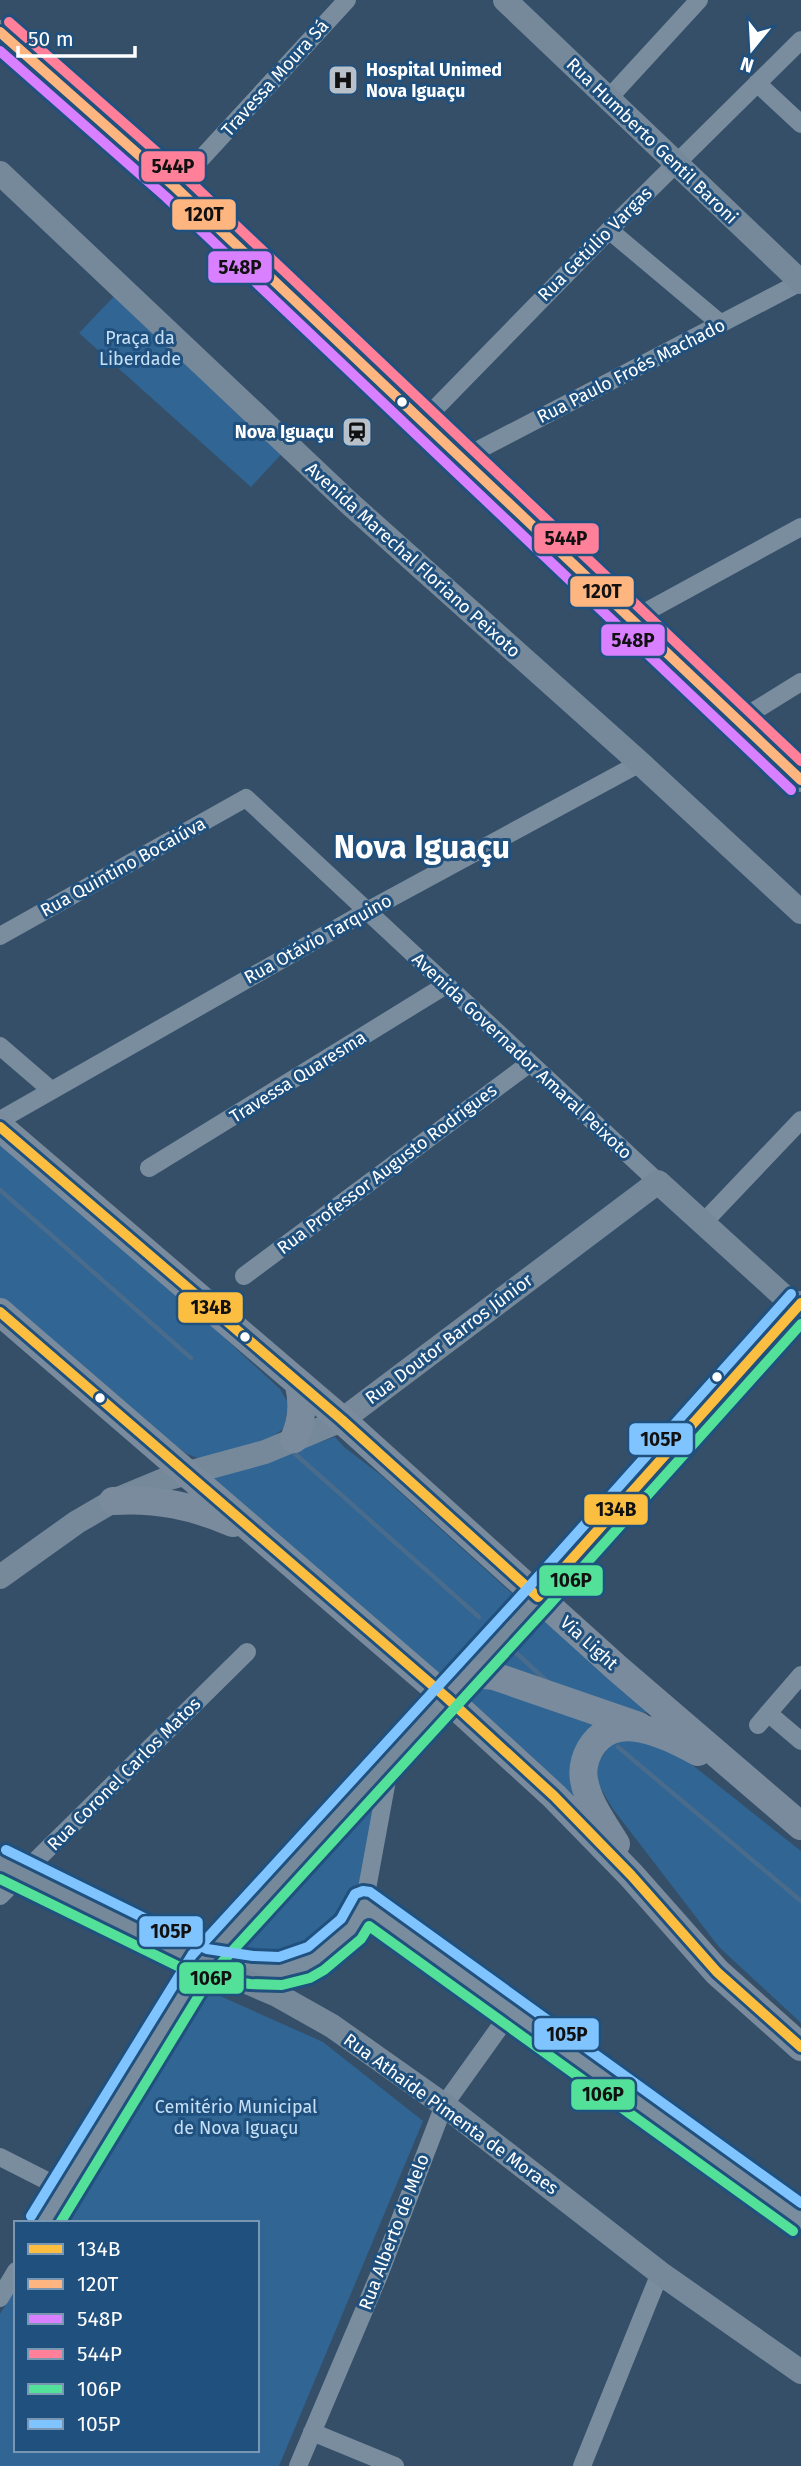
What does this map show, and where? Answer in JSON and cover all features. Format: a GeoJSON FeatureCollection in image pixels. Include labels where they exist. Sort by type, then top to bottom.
{"type":"FeatureCollection","features":[{"type":"Feature","properties":{"kind":"main road","name":"Rua Humberto Gentil Baroni"},"geometry":{"type":"LineString","coordinates":[[505,0],[800,282]]}},
{"type":"Feature","properties":{"kind":"main road"},"geometry":{"type":"LineString","coordinates":[[0,32],[175,187],[801,780]]}},
{"type":"Feature","properties":{"kind":"main road","name":"Avenida Marechal Floriano Peixoto"},"geometry":{"type":"LineString","coordinates":[[0,173],[348,502],[801,912]]}},
{"type":"Feature","properties":{"kind":"main road","name":"Via Light"},"geometry":{"type":"LineString","coordinates":[[0,1127],[342,1420],[618,1669],[801,1826]]}},
{"type":"Feature","properties":{"kind":"main road","name":"Avenida Governador Amaral Peixoto"},"geometry":{"type":"LineString","coordinates":[[657,1182],[800,1307]]}},
{"type":"Feature","properties":{"kind":"main road","name":"Rua Doutor Barros Júnior"},"geometry":{"type":"LineString","coordinates":[[0,1577],[76,1522],[113,1501],[187,1467],[265,1452],[342,1420],[657,1182]]}},
{"type":"Feature","properties":{"kind":"main road"},"geometry":{"type":"LineString","coordinates":[[203,1963],[800,1307]]}},
{"type":"Feature","properties":{"kind":"main road"},"geometry":{"type":"LineString","coordinates":[[0,1312],[187,1467],[254,1533],[455,1688],[717,1972],[801,2047]]}},
{"type":"Feature","properties":{"kind":"main road"},"geometry":{"type":"LineString","coordinates":[[294,1439],[301,1414],[299,1385]]}},
{"type":"Feature","properties":{"kind":"main road"},"geometry":{"type":"LineString","coordinates":[[113,1501],[149,1500],[171,1503],[215,1515],[254,1533]]}},
{"type":"Feature","properties":{"kind":"main road"},"geometry":{"type":"LineString","coordinates":[[455,1688],[476,1674],[494,1676],[651,1730],[704,1755],[776,1804]]}},
{"type":"Feature","properties":{"kind":"main road"},"geometry":{"type":"LineString","coordinates":[[645,1891],[595,1810],[585,1786],[583,1771],[589,1751],[606,1732],[623,1728],[651,1730]]}},
{"type":"Feature","properties":{"kind":"main road","name":"Rua Athaíde Pimenta de Moraes"},"geometry":{"type":"LineString","coordinates":[[0,1863],[311,2014],[444,2105],[660,2273],[801,2372]]}},
{"type":"Feature","properties":{"kind":"street","name":"Travessa Moura Sá"},"geometry":{"type":"LineString","coordinates":[[175,187],[347,0]]}},
{"type":"Feature","properties":{"kind":"street"},"geometry":{"type":"LineString","coordinates":[[608,99],[699,0]]}},
{"type":"Feature","properties":{"kind":"street","name":"Rua Getúlio Vargas"},"geometry":{"type":"LineString","coordinates":[[422,422],[675,164],[801,40]]}},
{"type":"Feature","properties":{"kind":"street"},"geometry":{"type":"LineString","coordinates":[[757,83],[801,124]]}},
{"type":"Feature","properties":{"kind":"street"},"geometry":{"type":"LineString","coordinates":[[610,230],[721,324]]}},
{"type":"Feature","properties":{"kind":"street","name":"Rua Paulo Froés Machado"},"geometry":{"type":"LineString","coordinates":[[461,459],[800,282]]}},
{"type":"Feature","properties":{"kind":"street"},"geometry":{"type":"LineString","coordinates":[[631,620],[801,527]]}},
{"type":"Feature","properties":{"kind":"street"},"geometry":{"type":"LineString","coordinates":[[738,721],[801,682]]}},
{"type":"Feature","properties":{"kind":"street","name":"Rua Otávio Tarquino"},"geometry":{"type":"LineString","coordinates":[[0,1120],[367,911],[640,764]]}},
{"type":"Feature","properties":{"kind":"street","name":"Avenida Governador Amaral Peixoto"},"geometry":{"type":"LineString","coordinates":[[246,798],[657,1182]]}},
{"type":"Feature","properties":{"kind":"street","name":"Rua Quintino Bocaiúva"},"geometry":{"type":"LineString","coordinates":[[0,936],[246,798]]}},
{"type":"Feature","properties":{"kind":"street","name":"Travessa Quaresma"},"geometry":{"type":"LineString","coordinates":[[149,1168],[446,985]]}},
{"type":"Feature","properties":{"kind":"street"},"geometry":{"type":"LineString","coordinates":[[0,1046],[51,1090]]}},
{"type":"Feature","properties":{"kind":"street","name":"Rua Professor Augusto Rodrigues"},"geometry":{"type":"LineString","coordinates":[[244,1276],[530,1063]]}},
{"type":"Feature","properties":{"kind":"street"},"geometry":{"type":"LineString","coordinates":[[703,1223],[801,1120]]}},
{"type":"Feature","properties":{"kind":"street","name":"Rua Coronel Carlos Matos"},"geometry":{"type":"LineString","coordinates":[[0,1896],[247,1652]]}},
{"type":"Feature","properties":{"kind":"street"},"geometry":{"type":"LineString","coordinates":[[801,1675],[763,1719],[801,1741]]}},
{"type":"Feature","properties":{"kind":"street"},"geometry":{"type":"LineString","coordinates":[[44,2221],[203,1963],[281,1971],[304,1965],[326,1953],[352,1928],[365,1905],[392,1757]]}},
{"type":"Feature","properties":{"kind":"street"},"geometry":{"type":"LineString","coordinates":[[365,1905],[801,2220]]}},
{"type":"Feature","properties":{"kind":"street","name":"Rua Alberto de Melo"},"geometry":{"type":"LineString","coordinates":[[298,2466],[379,2274],[444,2105],[512,2011]]}},
{"type":"Feature","properties":{"kind":"street"},"geometry":{"type":"LineString","coordinates":[[0,2157],[63,2189]]}},
{"type":"Feature","properties":{"kind":"street"},"geometry":{"type":"LineString","coordinates":[[582,2466],[660,2273]]}},
{"type":"Feature","properties":{"kind":"street"},"geometry":{"type":"LineString","coordinates":[[0,2298],[14,2274]]}},
{"type":"Feature","properties":{"kind":"street"},"geometry":{"type":"LineString","coordinates":[[312,2432],[395,2466]]}},
{"type":"Feature","properties":{"kind":"green space","name":"Praça da Liberdade"},"geometry":{"type":"Polygon","coordinates":[[[121,289],[288,447],[251,487],[79,333],[121,289]]]}},
{"type":"Feature","properties":{"kind":"green space"},"geometry":{"type":"Polygon","coordinates":[[[0,1143],[168,1286],[280,1389],[288,1403],[285,1427],[268,1441],[200,1459],[185,1453],[0,1302],[0,1143]]]}},
{"type":"Feature","properties":{"kind":"green space"},"geometry":{"type":"Polygon","coordinates":[[[335,1437],[518,1599],[443,1684],[212,1478],[335,1437]]]}},
{"type":"Feature","properties":{"kind":"green space"},"geometry":{"type":"Polygon","coordinates":[[[542,1614],[652,1713],[638,1712],[486,1669],[542,1614]]]}},
{"type":"Feature","properties":{"kind":"green space"},"geometry":{"type":"Polygon","coordinates":[[[475,1684],[599,1723],[585,1808],[462,1698],[475,1684]]]}},
{"type":"Feature","properties":{"kind":"green space"},"geometry":{"type":"Polygon","coordinates":[[[636,1733],[686,1760],[801,1851],[801,2023],[719,1947],[613,1809],[597,1782],[597,1764],[615,1738],[636,1733]]]}},
{"type":"Feature","properties":{"kind":"green space"},"geometry":{"type":"Polygon","coordinates":[[[373,1789],[378,1795],[363,1874],[356,1900],[346,1916],[323,1938],[288,1959],[262,1962],[250,1960],[237,1953],[235,1941],[373,1789]]]}},
{"type":"Feature","properties":{"kind":"green space","name":"Cemitério Municipal de Nova Iguaçu"},"geometry":{"type":"Polygon","coordinates":[[[193,1984],[323,2042],[423,2121],[279,2466],[0,2466],[0,2314],[14,2290],[14,2452],[259,2452],[259,2221],[54,2221],[193,1984]]]}},
{"type":"Feature","properties":{"kind":"waterway"},"geometry":{"type":"LineString","coordinates":[[0,1190],[191,1358]]}},
{"type":"Feature","properties":{"kind":"waterway"},"geometry":{"type":"LineString","coordinates":[[293,1452],[479,1617]]}},
{"type":"Feature","properties":{"kind":"waterway"},"geometry":{"type":"LineString","coordinates":[[514,1651],[548,1682]]}},
{"type":"Feature","properties":{"kind":"waterway"},"geometry":{"type":"LineString","coordinates":[[618,1747],[801,1901]]}},
{"type":"Feature","properties":{"kind":"transit line","name":"544P"},"geometry":{"type":"LineString","coordinates":[[9,22],[185,177],[801,761]]}},
{"type":"Feature","properties":{"kind":"transit line","name":"120T"},"geometry":{"type":"LineString","coordinates":[[0,32],[175,187],[801,780]]}},
{"type":"Feature","properties":{"kind":"transit line","name":"548P"},"geometry":{"type":"LineString","coordinates":[[0,51],[166,197],[791,790]]}},
{"type":"Feature","properties":{"kind":"transit line","name":"134B"},"geometry":{"type":"LineString","coordinates":[[0,1127],[342,1420],[538,1597],[801,1303]]}},
{"type":"Feature","properties":{"kind":"transit line","name":"105P"},"geometry":{"type":"LineString","coordinates":[[31,2216],[192,1955],[528,1588],[791,1294]]}},
{"type":"Feature","properties":{"kind":"transit line","name":"134B"},"geometry":{"type":"LineString","coordinates":[[0,1312],[446,1697],[554,1796],[631,1875],[717,1972],[801,2047]]}},
{"type":"Feature","properties":{"kind":"transit line","name":"106P"},"geometry":{"type":"LineString","coordinates":[[61,2221],[214,1971],[548,1606],[801,1324]]}},
{"type":"Feature","properties":{"kind":"transit line","name":"105P"},"geometry":{"type":"LineString","coordinates":[[6,1850],[207,1949],[253,1956],[279,1957],[308,1947],[341,1919],[355,1894],[370,1892],[801,2203]]}},
{"type":"Feature","properties":{"kind":"transit line","name":"106P"},"geometry":{"type":"LineString","coordinates":[[0,1879],[198,1976],[250,1984],[282,1985],[310,1978],[324,1970],[361,1939],[369,1926],[793,2231]]}},
{"type":"Feature","properties":{"kind":"place","name":"Hospital Unimed Nova Iguaçu"},"geometry":{"type":"Point","coordinates":[343,80]}},
{"type":"Feature","properties":{"kind":"place","name":"Nova Iguaçu"},"geometry":{"type":"Point","coordinates":[357,432]}},
{"type":"Feature","properties":{"kind":"district","name":"Nova Iguaçu"},"geometry":{"type":"Point","coordinates":[422,847]}}]}
